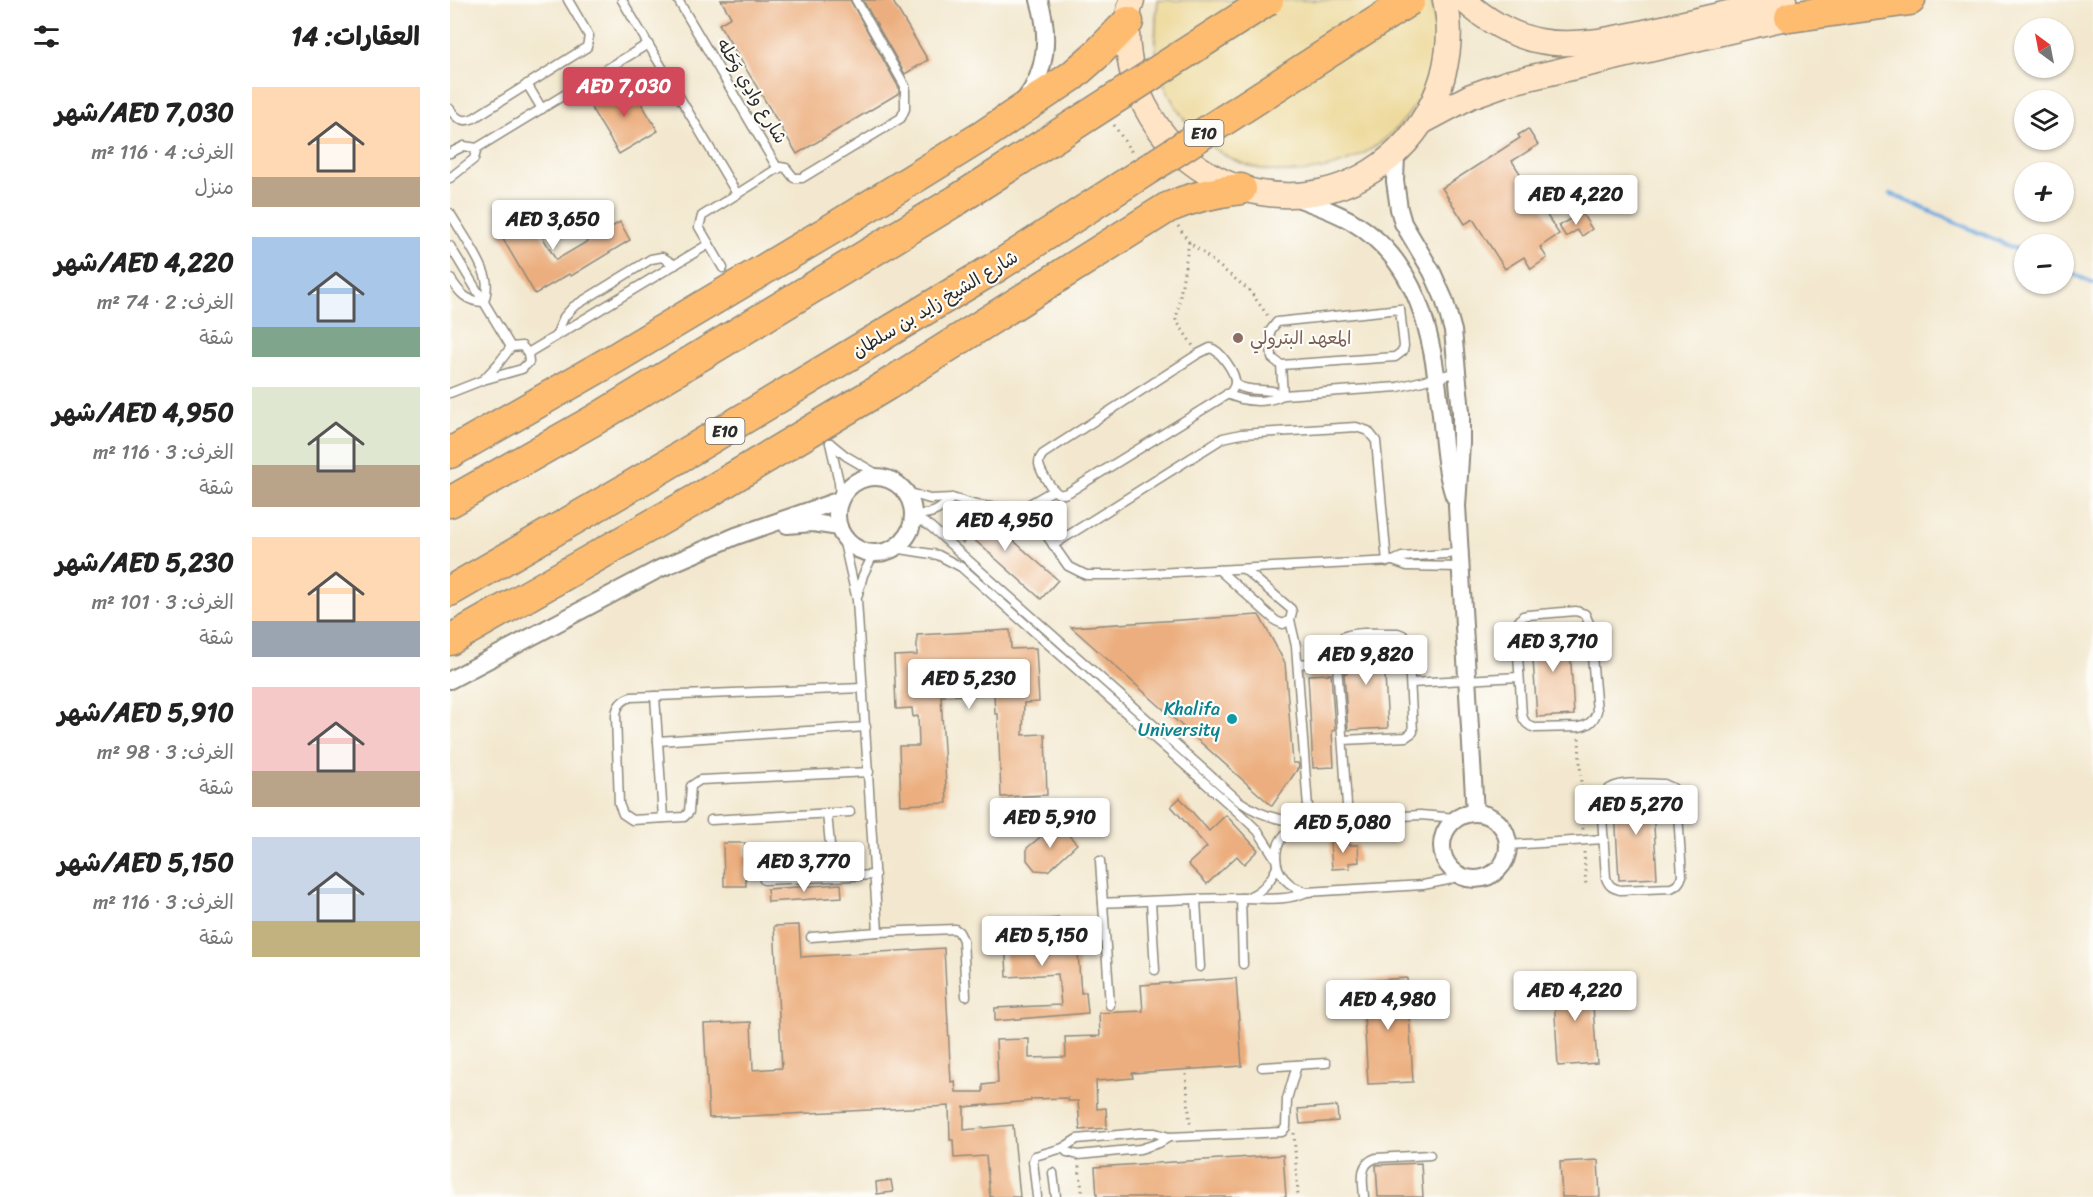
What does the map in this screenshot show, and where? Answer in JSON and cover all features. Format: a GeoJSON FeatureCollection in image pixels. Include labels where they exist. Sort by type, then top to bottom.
{"type":"FeatureCollection","features":[{"type":"Feature","properties":{"kind":"highway"},"geometry":{"type":"LineString","coordinates":[[450,502],[597,419],[957,200],[1268,0]]}},
{"type":"Feature","properties":{"kind":"highway","name":"شارع الشيخ زايد بن سلطان"},"geometry":{"type":"LineString","coordinates":[[450,591],[638,483],[998,266],[1410,0]]}},
{"type":"Feature","properties":{"kind":"highway"},"geometry":{"type":"LineString","coordinates":[[1787,9],[1866,0]]}},
{"type":"Feature","properties":{"kind":"highway"},"geometry":{"type":"LineString","coordinates":[[1787,9],[1910,0]]}},
{"type":"Feature","properties":{"kind":"highway"},"geometry":{"type":"LineString","coordinates":[[450,453],[614,359],[984,135],[1072,76],[1097,54],[1129,7]]}},
{"type":"Feature","properties":{"kind":"highway"},"geometry":{"type":"LineString","coordinates":[[450,640],[704,495],[887,385],[1167,208],[1191,197],[1216,191],[1241,189]]}},
{"type":"Feature","properties":{"kind":"main road"},"geometry":{"type":"LineString","coordinates":[[1129,7],[1129,58],[1138,93],[1155,125],[1178,153],[1208,174],[1241,189],[1292,196],[1332,189],[1365,176],[1396,154],[1410,140],[1424,121],[1440,87],[1449,50],[1448,12],[1445,0]]}},
{"type":"Feature","properties":{"kind":"main road"},"geometry":{"type":"LineString","coordinates":[[1464,0],[1504,29],[1540,41],[1587,43],[1787,9]]}},
{"type":"Feature","properties":{"kind":"main road"},"geometry":{"type":"LineString","coordinates":[[1424,121],[1471,96],[1508,83],[1787,9]]}},
{"type":"Feature","properties":{"kind":"street"},"geometry":{"type":"LineString","coordinates":[[984,135],[1017,109],[1034,88],[1041,70],[1046,41],[1039,0]]}},
{"type":"Feature","properties":{"kind":"street"},"geometry":{"type":"LineString","coordinates":[[1396,154],[1395,181],[1399,209],[1403,223],[1432,272],[1444,299],[1453,331],[1458,372],[1461,443],[1457,506],[1475,813]]}},
{"type":"Feature","properties":{"kind":"street"},"geometry":{"type":"LineString","coordinates":[[1292,196],[1352,222],[1372,237],[1391,255],[1419,301],[1437,379],[1445,461],[1457,506]]}},
{"type":"Feature","properties":{"kind":"street"},"geometry":{"type":"LineString","coordinates":[[882,477],[899,485],[906,492],[913,515],[908,534],[894,548],[874,553],[855,548],[840,530],[837,511],[840,500],[852,484],[861,479],[882,477]]}},
{"type":"Feature","properties":{"kind":"street"},"geometry":{"type":"LineString","coordinates":[[450,681],[659,569],[736,536],[840,500]]}},
{"type":"Feature","properties":{"kind":"street"},"geometry":{"type":"LineString","coordinates":[[766,526],[813,523],[840,530]]}},
{"type":"Feature","properties":{"kind":"street"},"geometry":{"type":"LineString","coordinates":[[1475,813],[1484,814],[1498,822],[1507,836],[1508,845],[1507,855],[1497,871],[1479,879],[1460,876],[1445,859],[1442,848],[1443,836],[1449,826],[1457,818],[1475,813]]}},
{"type":"Feature","properties":{"kind":"lane"},"geometry":{"type":"LineString","coordinates":[[450,110],[458,119],[469,120],[586,47],[589,36],[568,0]]}},
{"type":"Feature","properties":{"kind":"lane"},"geometry":{"type":"LineString","coordinates":[[622,0],[737,194]]}},
{"type":"Feature","properties":{"kind":"lane","name":"شارع وادِي وَحَله"},"geometry":{"type":"LineString","coordinates":[[678,0],[778,169]]}},
{"type":"Feature","properties":{"kind":"lane","name":"شارع وادِي وَحَله"},"geometry":{"type":"LineString","coordinates":[[723,268],[699,227],[700,219],[705,213],[778,169],[784,167],[794,178],[802,178],[904,114],[905,86],[856,0]]}},
{"type":"Feature","properties":{"kind":"lane"},"geometry":{"type":"LineString","coordinates":[[450,153],[464,146],[477,148],[648,44]]}},
{"type":"Feature","properties":{"kind":"lane"},"geometry":{"type":"LineString","coordinates":[[527,84],[542,109]]}},
{"type":"Feature","properties":{"kind":"lane"},"geometry":{"type":"LineString","coordinates":[[450,178],[474,159],[477,148]]}},
{"type":"Feature","properties":{"kind":"lane"},"geometry":{"type":"LineString","coordinates":[[450,213],[482,269],[486,280],[484,303]]}},
{"type":"Feature","properties":{"kind":"lane"},"geometry":{"type":"LineString","coordinates":[[528,353],[709,244]]}},
{"type":"Feature","properties":{"kind":"lane"},"geometry":{"type":"LineString","coordinates":[[450,246],[511,347]]}},
{"type":"Feature","properties":{"kind":"lane"},"geometry":{"type":"LineString","coordinates":[[556,337],[564,317],[573,307],[651,258],[662,257],[675,265]]}},
{"type":"Feature","properties":{"kind":"lane"},"geometry":{"type":"LineString","coordinates":[[450,278],[462,295],[484,303]]}},
{"type":"Feature","properties":{"kind":"lane"},"geometry":{"type":"LineString","coordinates":[[1400,309],[1404,346],[1403,351],[1395,357],[1281,365],[1276,362],[1271,353],[1270,331],[1273,324],[1281,321],[1400,309],[1419,301]]}},
{"type":"Feature","properties":{"kind":"lane"},"geometry":{"type":"LineString","coordinates":[[450,393],[483,380],[522,369],[529,362],[528,353],[522,346],[511,347],[483,380]]}},
{"type":"Feature","properties":{"kind":"lane"},"geometry":{"type":"LineString","coordinates":[[1210,348],[1220,353],[1234,376],[1235,384],[1227,394],[1069,492],[1058,494],[1040,467],[1042,454],[1210,348]]}},
{"type":"Feature","properties":{"kind":"lane"},"geometry":{"type":"LineString","coordinates":[[1281,365],[1283,395]]}},
{"type":"Feature","properties":{"kind":"lane"},"geometry":{"type":"LineString","coordinates":[[1227,394],[1253,401],[1269,400],[1283,395],[1398,387],[1458,372]]}},
{"type":"Feature","properties":{"kind":"lane"},"geometry":{"type":"LineString","coordinates":[[1235,384],[1245,389],[1272,390],[1283,395]]}},
{"type":"Feature","properties":{"kind":"lane"},"geometry":{"type":"LineString","coordinates":[[1053,545],[1223,438],[1241,434],[1356,427],[1368,431],[1376,441],[1390,561]]}},
{"type":"Feature","properties":{"kind":"lane"},"geometry":{"type":"LineString","coordinates":[[840,500],[836,462],[830,443],[846,456],[882,477]]}},
{"type":"Feature","properties":{"kind":"lane"},"geometry":{"type":"LineString","coordinates":[[906,492],[930,499],[952,498],[976,505],[1017,508],[1026,506],[1054,490]]}},
{"type":"Feature","properties":{"kind":"lane"},"geometry":{"type":"LineString","coordinates":[[913,515],[932,513],[952,498]]}},
{"type":"Feature","properties":{"kind":"lane"},"geometry":{"type":"LineString","coordinates":[[1026,506],[1068,566],[1086,575],[1106,576],[1390,561],[1402,556],[1460,560]]}},
{"type":"Feature","properties":{"kind":"lane"},"geometry":{"type":"LineString","coordinates":[[913,515],[931,527],[1239,801],[1261,814],[1273,818],[1306,821],[1426,814],[1457,818]]}},
{"type":"Feature","properties":{"kind":"lane"},"geometry":{"type":"LineString","coordinates":[[840,530],[857,600],[878,932]]}},
{"type":"Feature","properties":{"kind":"lane"},"geometry":{"type":"LineString","coordinates":[[894,548],[938,555],[961,567],[1239,813],[1258,831],[1277,863],[1281,875],[1292,886],[1307,892]]}},
{"type":"Feature","properties":{"kind":"lane"},"geometry":{"type":"LineString","coordinates":[[857,600],[862,575],[874,553]]}},
{"type":"Feature","properties":{"kind":"lane"},"geometry":{"type":"LineString","coordinates":[[1390,561],[1407,566],[1460,560]]}},
{"type":"Feature","properties":{"kind":"lane"},"geometry":{"type":"LineString","coordinates":[[1244,569],[1292,612],[1290,620],[1298,664],[1306,821]]}},
{"type":"Feature","properties":{"kind":"lane"},"geometry":{"type":"LineString","coordinates":[[1219,570],[1276,621],[1284,624],[1290,620]]}},
{"type":"Feature","properties":{"kind":"lane"},"geometry":{"type":"LineString","coordinates":[[1576,611],[1585,614],[1589,623],[1597,711],[1591,722],[1579,727],[1535,728],[1524,721],[1515,630],[1518,620],[1528,615],[1576,611]]}},
{"type":"Feature","properties":{"kind":"lane"},"geometry":{"type":"LineString","coordinates":[[1343,740],[1410,735],[1414,728],[1408,643],[1403,635],[1398,633],[1344,636],[1337,644],[1337,661],[1348,819]]}},
{"type":"Feature","properties":{"kind":"lane"},"geometry":{"type":"LineString","coordinates":[[1298,664],[1337,661]]}},
{"type":"Feature","properties":{"kind":"lane"},"geometry":{"type":"LineString","coordinates":[[1411,683],[1519,677]]}},
{"type":"Feature","properties":{"kind":"lane"},"geometry":{"type":"LineString","coordinates":[[863,688],[625,699],[617,709],[619,804],[623,814],[632,819],[684,817],[688,814],[691,786],[700,780],[869,772]]}},
{"type":"Feature","properties":{"kind":"lane"},"geometry":{"type":"LineString","coordinates":[[655,696],[663,818]]}},
{"type":"Feature","properties":{"kind":"lane"},"geometry":{"type":"LineString","coordinates":[[658,741],[866,727]]}},
{"type":"Feature","properties":{"kind":"lane"},"geometry":{"type":"LineString","coordinates":[[1615,785],[1669,785],[1676,792],[1677,797],[1682,876],[1680,881],[1671,888],[1613,889],[1606,878],[1604,839],[1601,801],[1605,791],[1615,785]]}},
{"type":"Feature","properties":{"kind":"lane"},"geometry":{"type":"LineString","coordinates":[[711,820],[850,812]]}},
{"type":"Feature","properties":{"kind":"lane"},"geometry":{"type":"LineString","coordinates":[[827,813],[833,877]]}},
{"type":"Feature","properties":{"kind":"lane"},"geometry":{"type":"LineString","coordinates":[[1243,898],[1262,890],[1268,883],[1277,863],[1278,843],[1282,836],[1288,829],[1306,821]]}},
{"type":"Feature","properties":{"kind":"lane"},"geometry":{"type":"LineString","coordinates":[[1508,845],[1604,839]]}},
{"type":"Feature","properties":{"kind":"lane"},"geometry":{"type":"LineString","coordinates":[[1100,861],[1110,1005]]}},
{"type":"Feature","properties":{"kind":"lane"},"geometry":{"type":"LineString","coordinates":[[764,880],[875,875]]}},
{"type":"Feature","properties":{"kind":"lane"},"geometry":{"type":"LineString","coordinates":[[1103,903],[1243,898],[1274,900],[1307,892],[1423,885],[1460,876]]}},
{"type":"Feature","properties":{"kind":"lane"},"geometry":{"type":"LineString","coordinates":[[1243,898],[1243,964]]}},
{"type":"Feature","properties":{"kind":"lane"},"geometry":{"type":"LineString","coordinates":[[1196,900],[1200,967]]}},
{"type":"Feature","properties":{"kind":"lane"},"geometry":{"type":"LineString","coordinates":[[1151,901],[1155,970]]}},
{"type":"Feature","properties":{"kind":"lane"},"geometry":{"type":"LineString","coordinates":[[811,937],[950,928],[959,932],[963,940],[966,996]]}},
{"type":"Feature","properties":{"kind":"lane"},"geometry":{"type":"LineString","coordinates":[[1263,1067],[1326,1063]]}},
{"type":"Feature","properties":{"kind":"lane"},"geometry":{"type":"LineString","coordinates":[[1037,1197],[1034,1158],[1038,1154],[1063,1149],[1077,1139],[1147,1133],[1169,1137],[1279,1133],[1285,1130],[1287,1100],[1297,1065]]}},
{"type":"Feature","properties":{"kind":"lane"},"geometry":{"type":"LineString","coordinates":[[1063,1149],[1078,1155],[1140,1149],[1169,1137]]}},
{"type":"Feature","properties":{"kind":"lane"},"geometry":{"type":"LineString","coordinates":[[1364,1197],[1362,1172],[1370,1160],[1430,1155]]}},
{"type":"Feature","properties":{"kind":"lane"},"geometry":{"type":"LineString","coordinates":[[1053,1173],[1056,1197]]}},
{"type":"Feature","properties":{"kind":"path"},"geometry":{"type":"LineString","coordinates":[[1111,119],[1136,159]]}},
{"type":"Feature","properties":{"kind":"path"},"geometry":{"type":"LineString","coordinates":[[1167,208],[1189,242],[1248,290],[1273,324]]}},
{"type":"Feature","properties":{"kind":"path"},"geometry":{"type":"LineString","coordinates":[[1189,242],[1176,320],[1198,354]]}},
{"type":"Feature","properties":{"kind":"path"},"geometry":{"type":"LineString","coordinates":[[1579,727],[1586,887]]}},
{"type":"Feature","properties":{"kind":"path"},"geometry":{"type":"LineString","coordinates":[[1186,1074],[1190,1136]]}},
{"type":"Feature","properties":{"kind":"path"},"geometry":{"type":"LineString","coordinates":[[1287,1120],[1296,1141],[1298,1197]]}},
{"type":"Feature","properties":{"kind":"path"},"geometry":{"type":"LineString","coordinates":[[1079,1163],[1083,1197]]}},
{"type":"Feature","properties":{"kind":"sand"},"geometry":{"type":"Polygon","coordinates":[[[1158,0],[1432,0],[1435,34],[1431,68],[1414,106],[1388,136],[1356,158],[1319,170],[1280,172],[1242,163],[1208,144],[1180,113],[1169,95],[1161,77],[1157,56],[1155,32],[1158,0]]]}},
{"type":"Feature","properties":{"kind":"building"},"geometry":{"type":"Polygon","coordinates":[[[721,0],[850,0],[899,88],[899,93],[797,154],[719,24],[731,17],[721,0]]]}},
{"type":"Feature","properties":{"kind":"building"},"geometry":{"type":"Polygon","coordinates":[[[863,0],[892,0],[928,60],[905,74],[863,0]]]}},
{"type":"Feature","properties":{"kind":"building"},"geometry":{"type":"Polygon","coordinates":[[[629,83],[658,131],[619,154],[590,106],[629,83]]]}},
{"type":"Feature","properties":{"kind":"building"},"geometry":{"type":"Polygon","coordinates":[[[1528,129],[1538,145],[1512,161],[1559,234],[1540,247],[1547,258],[1531,269],[1524,257],[1505,269],[1473,219],[1465,224],[1442,188],[1520,138],[1518,135],[1528,129]]]}},
{"type":"Feature","properties":{"kind":"building"},"geometry":{"type":"Polygon","coordinates":[[[526,209],[556,260],[620,222],[630,240],[571,276],[569,274],[535,294],[496,227],[526,209]]]}},
{"type":"Feature","properties":{"kind":"building"},"geometry":{"type":"Polygon","coordinates":[[[1581,212],[1592,229],[1582,236],[1577,230],[1566,237],[1559,226],[1581,212]]]}},
{"type":"Feature","properties":{"kind":"building"},"geometry":{"type":"Polygon","coordinates":[[[970,510],[981,512],[1058,580],[1041,599],[970,536],[963,543],[950,532],[970,510]]]}},
{"type":"Feature","properties":{"kind":"building","name":"Khalifa University"},"geometry":{"type":"Polygon","coordinates":[[[1259,615],[1285,663],[1293,763],[1298,763],[1299,767],[1272,806],[1071,627],[1259,615]]]}},
{"type":"Feature","properties":{"kind":"building"},"geometry":{"type":"Polygon","coordinates":[[[1569,629],[1574,715],[1537,717],[1531,631],[1569,629]]]}},
{"type":"Feature","properties":{"kind":"building"},"geometry":{"type":"Polygon","coordinates":[[[1010,630],[1011,649],[1036,648],[1039,702],[1024,703],[1023,735],[1045,734],[1047,795],[1001,797],[998,714],[995,714],[994,694],[941,696],[947,803],[901,805],[899,746],[919,746],[918,716],[913,717],[912,708],[896,709],[894,656],[917,655],[917,635],[1010,630]]]}},
{"type":"Feature","properties":{"kind":"building"},"geometry":{"type":"Polygon","coordinates":[[[1383,641],[1388,728],[1348,730],[1344,673],[1347,673],[1345,643],[1383,641]]]}},
{"type":"Feature","properties":{"kind":"building"},"geometry":{"type":"Polygon","coordinates":[[[1331,674],[1335,730],[1332,731],[1334,767],[1313,768],[1308,675],[1331,674]]]}},
{"type":"Feature","properties":{"kind":"building"},"geometry":{"type":"Polygon","coordinates":[[[1652,792],[1657,878],[1619,880],[1614,794],[1652,792]]]}},
{"type":"Feature","properties":{"kind":"building"},"geometry":{"type":"Polygon","coordinates":[[[1180,798],[1209,831],[1226,815],[1258,850],[1244,864],[1237,856],[1207,884],[1188,864],[1207,847],[1171,806],[1180,798]]]}},
{"type":"Feature","properties":{"kind":"building"},"geometry":{"type":"Polygon","coordinates":[[[1057,823],[1077,844],[1048,871],[1035,870],[1027,860],[1027,848],[1057,823]]]}},
{"type":"Feature","properties":{"kind":"building"},"geometry":{"type":"Polygon","coordinates":[[[1349,840],[1349,845],[1358,845],[1359,862],[1349,863],[1350,868],[1332,869],[1330,841],[1349,840]]]}},
{"type":"Feature","properties":{"kind":"building"},"geometry":{"type":"Polygon","coordinates":[[[723,843],[745,843],[745,856],[793,853],[794,864],[745,867],[746,886],[724,886],[723,843]]]}},
{"type":"Feature","properties":{"kind":"building"},"geometry":{"type":"Polygon","coordinates":[[[841,884],[842,897],[768,902],[767,889],[841,884]]]}},
{"type":"Feature","properties":{"kind":"building"},"geometry":{"type":"Polygon","coordinates":[[[1059,918],[1061,954],[1078,953],[1081,993],[1086,992],[1088,1013],[995,1021],[995,1008],[1061,1005],[1058,974],[1007,977],[1004,922],[1059,918]]]}},
{"type":"Feature","properties":{"kind":"building"},"geometry":{"type":"Polygon","coordinates":[[[799,925],[801,957],[944,948],[951,1082],[955,1081],[956,1092],[983,1092],[983,1085],[998,1083],[996,1040],[1029,1039],[1029,1058],[1066,1057],[1065,1037],[1100,1036],[1099,1013],[1143,1011],[1141,985],[1236,978],[1242,1066],[1132,1073],[1133,1078],[1096,1081],[1097,1109],[1106,1108],[1107,1128],[1080,1130],[1078,1101],[1068,1101],[1068,1098],[1031,1099],[1031,1101],[964,1107],[964,1130],[1013,1125],[1020,1197],[990,1197],[986,1156],[954,1158],[953,1140],[950,1140],[949,1106],[709,1118],[704,1024],[751,1022],[753,1070],[782,1068],[774,926],[799,925]]]}},
{"type":"Feature","properties":{"kind":"building"},"geometry":{"type":"Polygon","coordinates":[[[1407,978],[1413,1082],[1368,1084],[1362,981],[1407,978]]]}},
{"type":"Feature","properties":{"kind":"building"},"geometry":{"type":"Polygon","coordinates":[[[1591,978],[1597,1063],[1558,1066],[1553,981],[1591,978]]]}},
{"type":"Feature","properties":{"kind":"building"},"geometry":{"type":"Polygon","coordinates":[[[1337,1106],[1338,1121],[1300,1124],[1298,1109],[1337,1106]]]}},
{"type":"Feature","properties":{"kind":"building"},"geometry":{"type":"Polygon","coordinates":[[[1283,1155],[1286,1197],[1097,1197],[1095,1167],[1283,1155]]]}},
{"type":"Feature","properties":{"kind":"building"},"geometry":{"type":"Polygon","coordinates":[[[1598,1160],[1600,1197],[1562,1197],[1560,1162],[1598,1160]]]}},
{"type":"Feature","properties":{"kind":"building"},"geometry":{"type":"Polygon","coordinates":[[[1421,1163],[1423,1197],[1378,1197],[1376,1165],[1421,1163]]]}},
{"type":"Feature","properties":{"kind":"building"},"geometry":{"type":"Polygon","coordinates":[[[891,1180],[893,1192],[877,1194],[876,1182],[891,1180]]]}},
{"type":"Feature","properties":{"kind":"waterway"},"geometry":{"type":"LineString","coordinates":[[1891,194],[2014,248]]}},
{"type":"Feature","properties":{"kind":"waterway"},"geometry":{"type":"LineString","coordinates":[[2074,274],[2093,283]]}},
{"type":"Feature","properties":{"kind":"place","name":"المعهد البترولي"},"geometry":{"type":"Point","coordinates":[1238,338]}},
{"type":"Feature","properties":{"kind":"place","name":"Khalifa University"},"geometry":{"type":"Point","coordinates":[1232,719]}}]}
